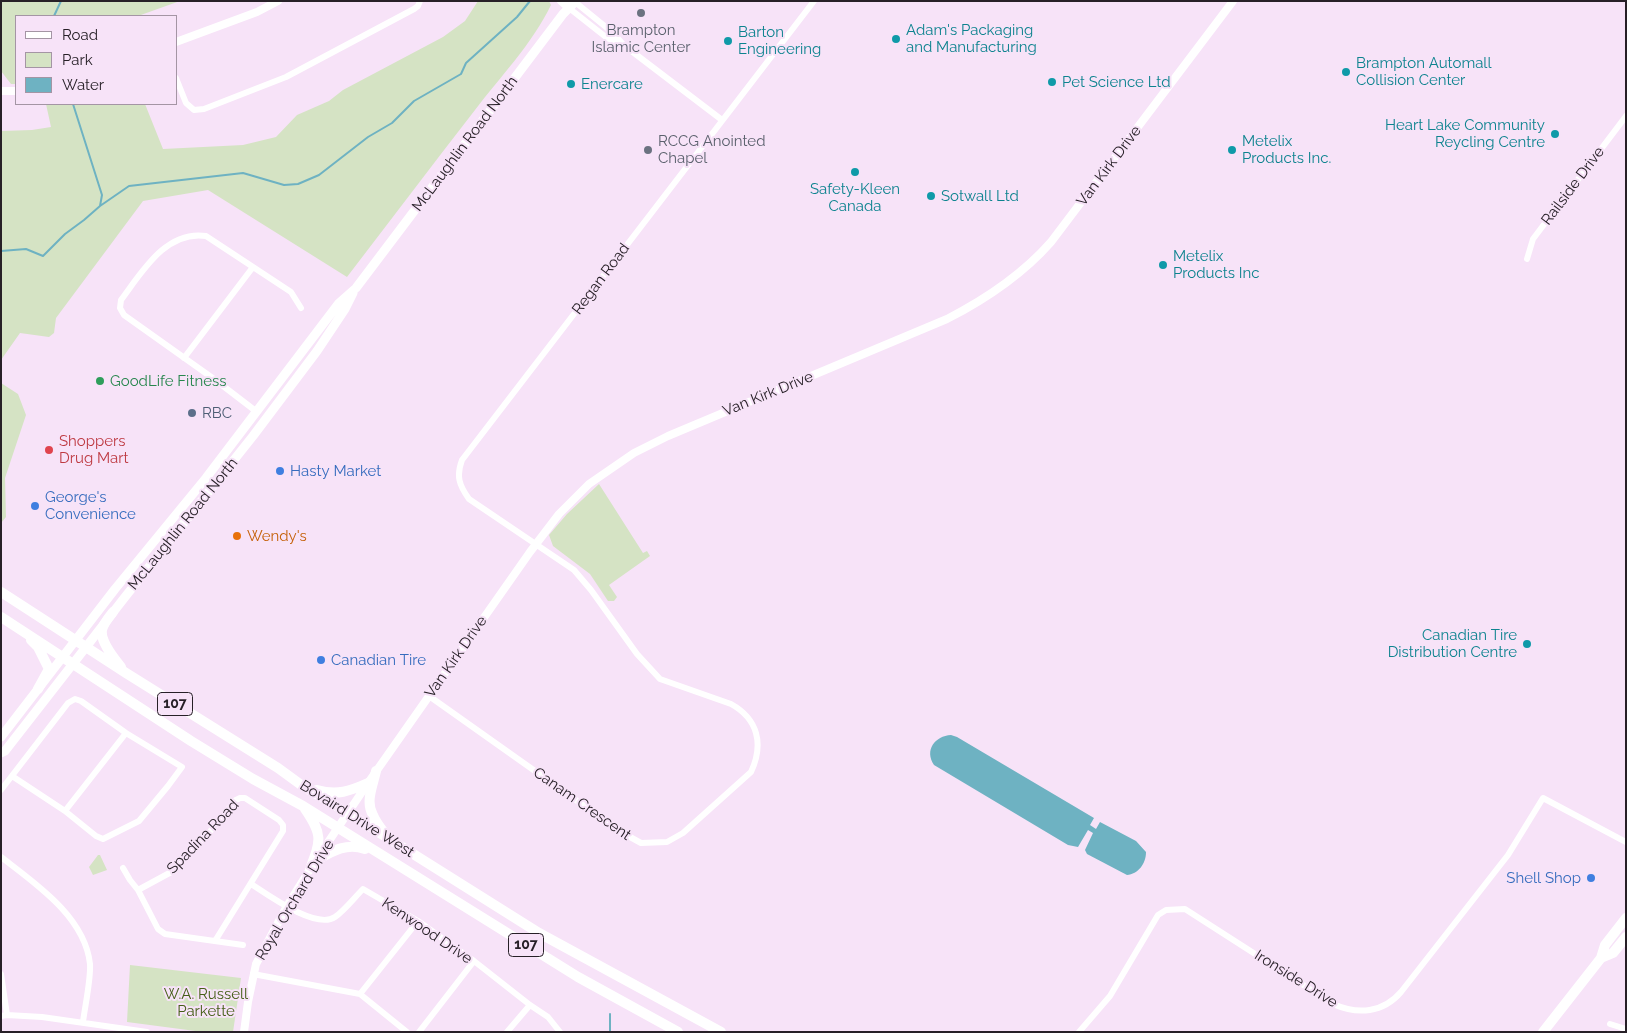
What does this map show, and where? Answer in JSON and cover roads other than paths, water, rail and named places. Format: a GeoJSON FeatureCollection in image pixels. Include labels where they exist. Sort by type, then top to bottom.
{"type":"FeatureCollection","features":[{"type":"Feature","properties":{"kind":"main road","name":"McLaughlin Road North"},"geometry":{"type":"LineString","coordinates":[[1,753],[5,751],[85,647],[228,469],[317,351],[345,310],[356,288],[573,3]]}},
{"type":"Feature","properties":{"kind":"main road","name":"McLaughlin Road North"},"geometry":{"type":"LineString","coordinates":[[1,737],[115,589],[188,500],[339,303],[356,288]]}},
{"type":"Feature","properties":{"kind":"main road"},"geometry":{"type":"LineString","coordinates":[[186,521],[188,500]]}},
{"type":"Feature","properties":{"kind":"main road","name":"Bovaird Drive West"},"geometry":{"type":"LineString","coordinates":[[1,592],[126,674],[538,933],[721,1032]]}},
{"type":"Feature","properties":{"kind":"main road"},"geometry":{"type":"LineString","coordinates":[[113,612],[102,632],[108,650],[126,674]]}},
{"type":"Feature","properties":{"kind":"main road","name":"Bovaird Drive West"},"geometry":{"type":"LineString","coordinates":[[1,617],[191,741],[253,779],[303,806],[578,977],[678,1032]]}},
{"type":"Feature","properties":{"kind":"main road"},"geometry":{"type":"LineString","coordinates":[[22,630],[38,647],[49,669],[38,689]]}},
{"type":"Feature","properties":{"kind":"main road"},"geometry":{"type":"LineString","coordinates":[[376,771],[370,797],[371,811],[388,839]]}},
{"type":"Feature","properties":{"kind":"main road"},"geometry":{"type":"LineString","coordinates":[[304,787],[330,794],[350,791],[368,783]]}},
{"type":"Feature","properties":{"kind":"main road"},"geometry":{"type":"LineString","coordinates":[[303,806],[316,824],[319,838],[319,846],[313,865]]}},
{"type":"Feature","properties":{"kind":"main road"},"geometry":{"type":"LineString","coordinates":[[313,865],[334,850],[356,846],[378,853]]}},
{"type":"Feature","properties":{"kind":"main road"},"geometry":{"type":"LineString","coordinates":[[1543,1032],[1600,958],[1605,945],[1626,918]]}},
{"type":"Feature","properties":{"kind":"main road"},"geometry":{"type":"LineString","coordinates":[[1600,958],[1613,953],[1626,937]]}},
{"type":"Feature","properties":{"kind":"street"},"geometry":{"type":"LineString","coordinates":[[178,41],[258,12],[278,1]]}},
{"type":"Feature","properties":{"kind":"street"},"geometry":{"type":"LineString","coordinates":[[178,83],[186,103],[194,110],[204,109],[286,77],[414,9],[420,1]]}},
{"type":"Feature","properties":{"kind":"street"},"geometry":{"type":"LineString","coordinates":[[561,1],[573,3],[612,32],[622,44],[722,120]]}},
{"type":"Feature","properties":{"kind":"street","name":"Regan Road"},"geometry":{"type":"LineString","coordinates":[[536,544],[469,498],[462,488],[459,478],[462,460],[814,1]]}},
{"type":"Feature","properties":{"kind":"street","name":"Van Kirk Drive"},"geometry":{"type":"LineString","coordinates":[[338,828],[536,544],[559,514],[589,484],[640,449],[947,319],[978,303],[1020,273],[1042,252],[1056,235],[1233,1]]}},
{"type":"Feature","properties":{"kind":"street"},"geometry":{"type":"LineString","coordinates":[[1,91],[15,91]]}},
{"type":"Feature","properties":{"kind":"street","name":"Railside Drive"},"geometry":{"type":"LineString","coordinates":[[1527,259],[1533,239],[1626,116]]}},
{"type":"Feature","properties":{"kind":"street"},"geometry":{"type":"LineString","coordinates":[[256,412],[124,315],[120,308],[121,300],[161,250],[179,240],[200,235],[206,236],[291,292],[301,308]]}},
{"type":"Feature","properties":{"kind":"street"},"geometry":{"type":"LineString","coordinates":[[184,358],[253,267]]}},
{"type":"Feature","properties":{"kind":"street","name":"Canam Crescent"},"geometry":{"type":"LineString","coordinates":[[429,696],[621,832],[641,843],[667,842],[683,833],[751,772],[756,760],[758,740],[752,722],[740,709],[731,704],[660,679],[638,654],[592,590],[574,570],[536,544]]}},
{"type":"Feature","properties":{"kind":"street"},"geometry":{"type":"LineString","coordinates":[[1,790],[12,776],[73,699],[82,701],[126,733],[182,767],[139,821],[103,839],[96,836],[64,811],[12,776]]}},
{"type":"Feature","properties":{"kind":"street"},"geometry":{"type":"LineString","coordinates":[[64,811],[126,733]]}},
{"type":"Feature","properties":{"kind":"street","name":"Spadina Road"},"geometry":{"type":"LineString","coordinates":[[138,890],[176,870],[222,819],[234,801],[240,798],[248,799],[281,822],[282,834],[215,941]]}},
{"type":"Feature","properties":{"kind":"street","name":"Ironside Drive"},"geometry":{"type":"LineString","coordinates":[[1079,1032],[1110,996],[1158,915],[1166,910],[1185,909],[1334,1004],[1344,1009],[1368,1011],[1394,1001],[1508,855],[1544,798],[1626,842]]}},
{"type":"Feature","properties":{"kind":"street","name":"Royal Orchard Drive"},"geometry":{"type":"LineString","coordinates":[[244,1032],[253,974],[261,952],[287,906],[338,828]]}},
{"type":"Feature","properties":{"kind":"street"},"geometry":{"type":"LineString","coordinates":[[1,857],[33,882],[70,917],[79,930],[87,950],[90,966],[83,1022]]}},
{"type":"Feature","properties":{"kind":"street"},"geometry":{"type":"LineString","coordinates":[[123,868],[138,890],[162,933],[243,945]]}},
{"type":"Feature","properties":{"kind":"street"},"geometry":{"type":"LineString","coordinates":[[251,884],[287,906]]}},
{"type":"Feature","properties":{"kind":"street","name":"Kenwood Drive"},"geometry":{"type":"LineString","coordinates":[[287,906],[305,916],[324,920],[335,918],[363,889],[418,921],[474,961],[548,1017],[560,1032]]}},
{"type":"Feature","properties":{"kind":"street"},"geometry":{"type":"LineString","coordinates":[[360,994],[418,921]]}},
{"type":"Feature","properties":{"kind":"street"},"geometry":{"type":"LineString","coordinates":[[419,1032],[474,961]]}},
{"type":"Feature","properties":{"kind":"street"},"geometry":{"type":"LineString","coordinates":[[1,974],[4,1015],[83,1022],[147,1032]]}},
{"type":"Feature","properties":{"kind":"street"},"geometry":{"type":"LineString","coordinates":[[253,974],[360,994],[407,1032]]}},
{"type":"Feature","properties":{"kind":"street"},"geometry":{"type":"LineString","coordinates":[[507,1032],[530,1005]]}},
{"type":"Feature","properties":{"kind":"street"},"geometry":{"type":"LineString","coordinates":[[1610,1024],[1626,1029]]}},
{"type":"Feature","properties":{"kind":"water"},"geometry":{"type":"Polygon","coordinates":[[[951,735],[1094,818],[1090,825],[1096,829],[1100,822],[1136,841],[1146,852],[1145,861],[1141,868],[1135,873],[1127,875],[1087,854],[1085,850],[1093,833],[1088,830],[1078,847],[1068,845],[934,765],[930,754],[933,745],[940,738],[951,735]]]}},
{"type":"Feature","properties":{"kind":"waterway"},"geometry":{"type":"LineString","coordinates":[[54,15],[61,1]]}},
{"type":"Feature","properties":{"kind":"waterway"},"geometry":{"type":"LineString","coordinates":[[100,206],[129,186],[243,173],[284,185],[298,184],[319,175],[368,137],[392,123],[414,101],[461,74],[466,63],[517,17],[530,1]]}},
{"type":"Feature","properties":{"kind":"waterway"},"geometry":{"type":"LineString","coordinates":[[1,251],[26,249],[43,256],[65,234],[100,206],[102,195],[73,105]]}},
{"type":"Feature","properties":{"kind":"waterway"},"geometry":{"type":"LineString","coordinates":[[610,1014],[610,1032]]}},
{"type":"Feature","properties":{"kind":"place","name":"Brampton Islamic Center"},"geometry":{"type":"Point","coordinates":[641,13]}},
{"type":"Feature","properties":{"kind":"place","name":"Adam's Packaging and Manufacturing"},"geometry":{"type":"Point","coordinates":[896,39]}},
{"type":"Feature","properties":{"kind":"place","name":"Barton Engineering"},"geometry":{"type":"Point","coordinates":[728,41]}},
{"type":"Feature","properties":{"kind":"place","name":"Brampton Automall Collision Center"},"geometry":{"type":"Point","coordinates":[1346,72]}},
{"type":"Feature","properties":{"kind":"place","name":"Pet Science Ltd"},"geometry":{"type":"Point","coordinates":[1052,82]}},
{"type":"Feature","properties":{"kind":"place","name":"Enercare"},"geometry":{"type":"Point","coordinates":[571,84]}},
{"type":"Feature","properties":{"kind":"place","name":"Heart Lake Community Reycling Centre"},"geometry":{"type":"Point","coordinates":[1555,134]}},
{"type":"Feature","properties":{"kind":"place","name":"RCCG Anointed Chapel"},"geometry":{"type":"Point","coordinates":[648,150]}},
{"type":"Feature","properties":{"kind":"place","name":"Metelix Products Inc."},"geometry":{"type":"Point","coordinates":[1232,150]}},
{"type":"Feature","properties":{"kind":"place","name":"Safety-Kleen Canada"},"geometry":{"type":"Point","coordinates":[855,172]}},
{"type":"Feature","properties":{"kind":"place","name":"Sotwall Ltd"},"geometry":{"type":"Point","coordinates":[931,196]}},
{"type":"Feature","properties":{"kind":"place","name":"Metelix Products Inc"},"geometry":{"type":"Point","coordinates":[1163,265]}},
{"type":"Feature","properties":{"kind":"place","name":"GoodLife Fitness"},"geometry":{"type":"Point","coordinates":[100,381]}},
{"type":"Feature","properties":{"kind":"place","name":"RBC"},"geometry":{"type":"Point","coordinates":[192,413]}},
{"type":"Feature","properties":{"kind":"place","name":"Shoppers Drug Mart"},"geometry":{"type":"Point","coordinates":[49,450]}},
{"type":"Feature","properties":{"kind":"place","name":"Hasty Market"},"geometry":{"type":"Point","coordinates":[280,471]}},
{"type":"Feature","properties":{"kind":"place","name":"George's Convenience"},"geometry":{"type":"Point","coordinates":[35,506]}},
{"type":"Feature","properties":{"kind":"place","name":"Wendy's"},"geometry":{"type":"Point","coordinates":[237,536]}},
{"type":"Feature","properties":{"kind":"place","name":"Canadian Tire Distribution Centre"},"geometry":{"type":"Point","coordinates":[1527,644]}},
{"type":"Feature","properties":{"kind":"place","name":"Canadian Tire"},"geometry":{"type":"Point","coordinates":[321,660]}},
{"type":"Feature","properties":{"kind":"place","name":"Shell Shop"},"geometry":{"type":"Point","coordinates":[1591,878]}},
{"type":"Feature","properties":{"kind":"park label","name":"W.A. Russell Parkette"},"geometry":{"type":"Point","coordinates":[206,1002]}}]}
